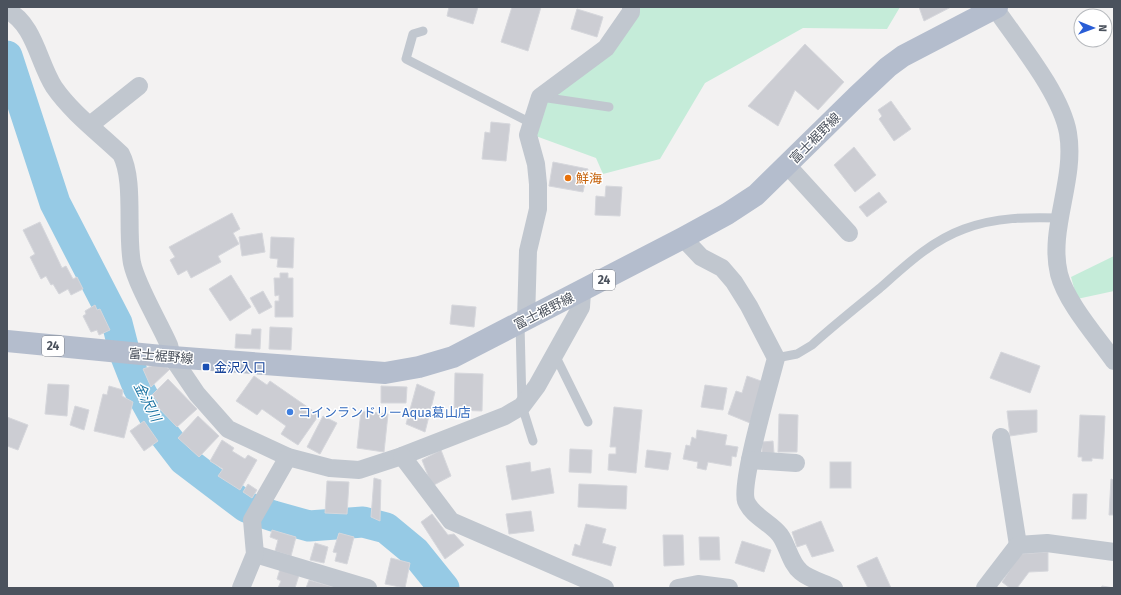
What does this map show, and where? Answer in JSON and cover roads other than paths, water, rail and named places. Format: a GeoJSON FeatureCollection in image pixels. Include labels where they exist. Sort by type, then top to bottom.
{"type":"FeatureCollection","features":[{"type":"Feature","properties":{"kind":"main road","name":"富士裾野線"},"geometry":{"type":"LineString","coordinates":[[7,341],[172,357],[385,373],[420,367],[453,357],[582,292],[727,214],[756,195],[888,67],[903,56],[995,7]]}},
{"type":"Feature","properties":{"kind":"street"},"geometry":{"type":"LineString","coordinates":[[523,322],[528,251],[538,209],[536,164],[528,136],[540,97],[606,48],[631,12],[631,7]]}},
{"type":"Feature","properties":{"kind":"street"},"geometry":{"type":"LineString","coordinates":[[995,7],[1051,90],[1064,118],[1068,133],[1070,160],[1057,240],[1059,274],[1068,294],[1114,361]]}},
{"type":"Feature","properties":{"kind":"street"},"geometry":{"type":"LineString","coordinates":[[7,10],[22,23],[38,51],[54,86],[68,104],[121,154],[126,162],[130,249],[133,265],[169,345],[172,357],[197,394],[228,429],[288,457],[330,468],[359,470],[402,456],[505,416],[522,406],[537,386],[581,306],[582,292]]}},
{"type":"Feature","properties":{"kind":"street"},"geometry":{"type":"LineString","coordinates":[[90,125],[139,86]]}},
{"type":"Feature","properties":{"kind":"street"},"geometry":{"type":"LineString","coordinates":[[787,165],[849,232]]}},
{"type":"Feature","properties":{"kind":"street"},"geometry":{"type":"LineString","coordinates":[[683,238],[701,257],[722,268],[734,282],[750,306],[776,358],[750,460],[745,492],[751,509],[780,535],[801,572],[834,588]]}},
{"type":"Feature","properties":{"kind":"street"},"geometry":{"type":"LineString","coordinates":[[985,588],[1018,545],[1001,436]]}},
{"type":"Feature","properties":{"kind":"street"},"geometry":{"type":"LineString","coordinates":[[402,456],[451,521],[605,588]]}},
{"type":"Feature","properties":{"kind":"street"},"geometry":{"type":"LineString","coordinates":[[241,588],[255,554],[252,520],[288,457]]}},
{"type":"Feature","properties":{"kind":"street"},"geometry":{"type":"LineString","coordinates":[[750,460],[796,463]]}},
{"type":"Feature","properties":{"kind":"street"},"geometry":{"type":"LineString","coordinates":[[1018,545],[1047,543],[1114,552]]}},
{"type":"Feature","properties":{"kind":"street"},"geometry":{"type":"LineString","coordinates":[[255,554],[368,588]]}},
{"type":"Feature","properties":{"kind":"street"},"geometry":{"type":"LineString","coordinates":[[678,588],[698,584],[729,588]]}},
{"type":"Feature","properties":{"kind":"lane"},"geometry":{"type":"LineString","coordinates":[[423,31],[412,34],[406,59],[532,122]]}},
{"type":"Feature","properties":{"kind":"lane"},"geometry":{"type":"LineString","coordinates":[[540,97],[609,107]]}},
{"type":"Feature","properties":{"kind":"lane"},"geometry":{"type":"LineString","coordinates":[[776,358],[797,354],[812,346],[919,255],[946,237],[965,228],[1000,219],[1025,217],[1061,218]]}},
{"type":"Feature","properties":{"kind":"lane"},"geometry":{"type":"LineString","coordinates":[[523,322],[522,406],[533,441]]}},
{"type":"Feature","properties":{"kind":"lane"},"geometry":{"type":"LineString","coordinates":[[555,355],[588,422]]}},
{"type":"Feature","properties":{"kind":"waterway","name":"金沢川"},"geometry":{"type":"LineString","coordinates":[[7,56],[55,203],[117,323],[125,354],[138,387],[164,434],[184,460],[246,507],[309,526],[363,522],[386,528],[415,552],[444,588]]}},
{"type":"Feature","properties":{"kind":"place","name":"鮮海"},"geometry":{"type":"Point","coordinates":[568,178]}},
{"type":"Feature","properties":{"kind":"place","name":"金沢入口"},"geometry":{"type":"Point","coordinates":[206,367]}},
{"type":"Feature","properties":{"kind":"place","name":"コインランドリーAqua葛山店"},"geometry":{"type":"Point","coordinates":[290,412]}}]}
